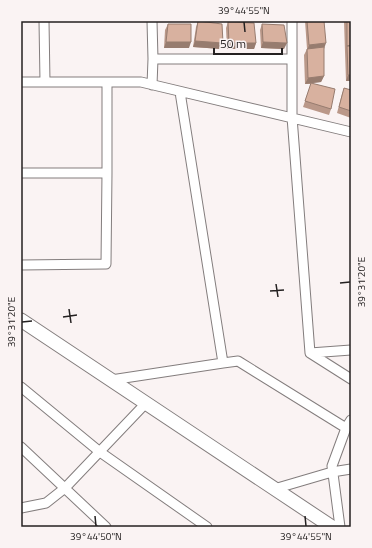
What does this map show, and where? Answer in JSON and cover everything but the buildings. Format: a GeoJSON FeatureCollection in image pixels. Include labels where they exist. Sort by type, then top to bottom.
{"type":"FeatureCollection","features":[{"type":"Feature","properties":{"kind":"street"},"geometry":{"type":"LineString","coordinates":[[44,21],[45,82]]}},
{"type":"Feature","properties":{"kind":"street"},"geometry":{"type":"LineString","coordinates":[[152,21],[152,85]]}},
{"type":"Feature","properties":{"kind":"street"},"geometry":{"type":"LineString","coordinates":[[292,21],[292,117],[310,353]]}},
{"type":"Feature","properties":{"kind":"street"},"geometry":{"type":"LineString","coordinates":[[153,59],[292,59]]}},
{"type":"Feature","properties":{"kind":"street"},"geometry":{"type":"LineString","coordinates":[[21,82],[141,82],[351,132]]}},
{"type":"Feature","properties":{"kind":"street"},"geometry":{"type":"LineString","coordinates":[[21,265],[106,264],[107,82]]}},
{"type":"Feature","properties":{"kind":"street"},"geometry":{"type":"LineString","coordinates":[[180,92],[223,363]]}},
{"type":"Feature","properties":{"kind":"street"},"geometry":{"type":"LineString","coordinates":[[21,173],[107,174]]}},
{"type":"Feature","properties":{"kind":"street"},"geometry":{"type":"LineString","coordinates":[[21,320],[332,527]]}},
{"type":"Feature","properties":{"kind":"street"},"geometry":{"type":"LineString","coordinates":[[310,353],[351,350]]}},
{"type":"Feature","properties":{"kind":"street"},"geometry":{"type":"LineString","coordinates":[[310,353],[351,379]]}},
{"type":"Feature","properties":{"kind":"street"},"geometry":{"type":"LineString","coordinates":[[111,380],[238,361],[348,424],[332,466],[340,527]]}},
{"type":"Feature","properties":{"kind":"street"},"geometry":{"type":"LineString","coordinates":[[21,387],[100,452],[207,527]]}},
{"type":"Feature","properties":{"kind":"street"},"geometry":{"type":"LineString","coordinates":[[21,508],[46,503],[65,488],[146,404]]}},
{"type":"Feature","properties":{"kind":"street"},"geometry":{"type":"LineString","coordinates":[[21,447],[106,527]]}},
{"type":"Feature","properties":{"kind":"street"},"geometry":{"type":"LineString","coordinates":[[274,489],[351,468]]}}]}
